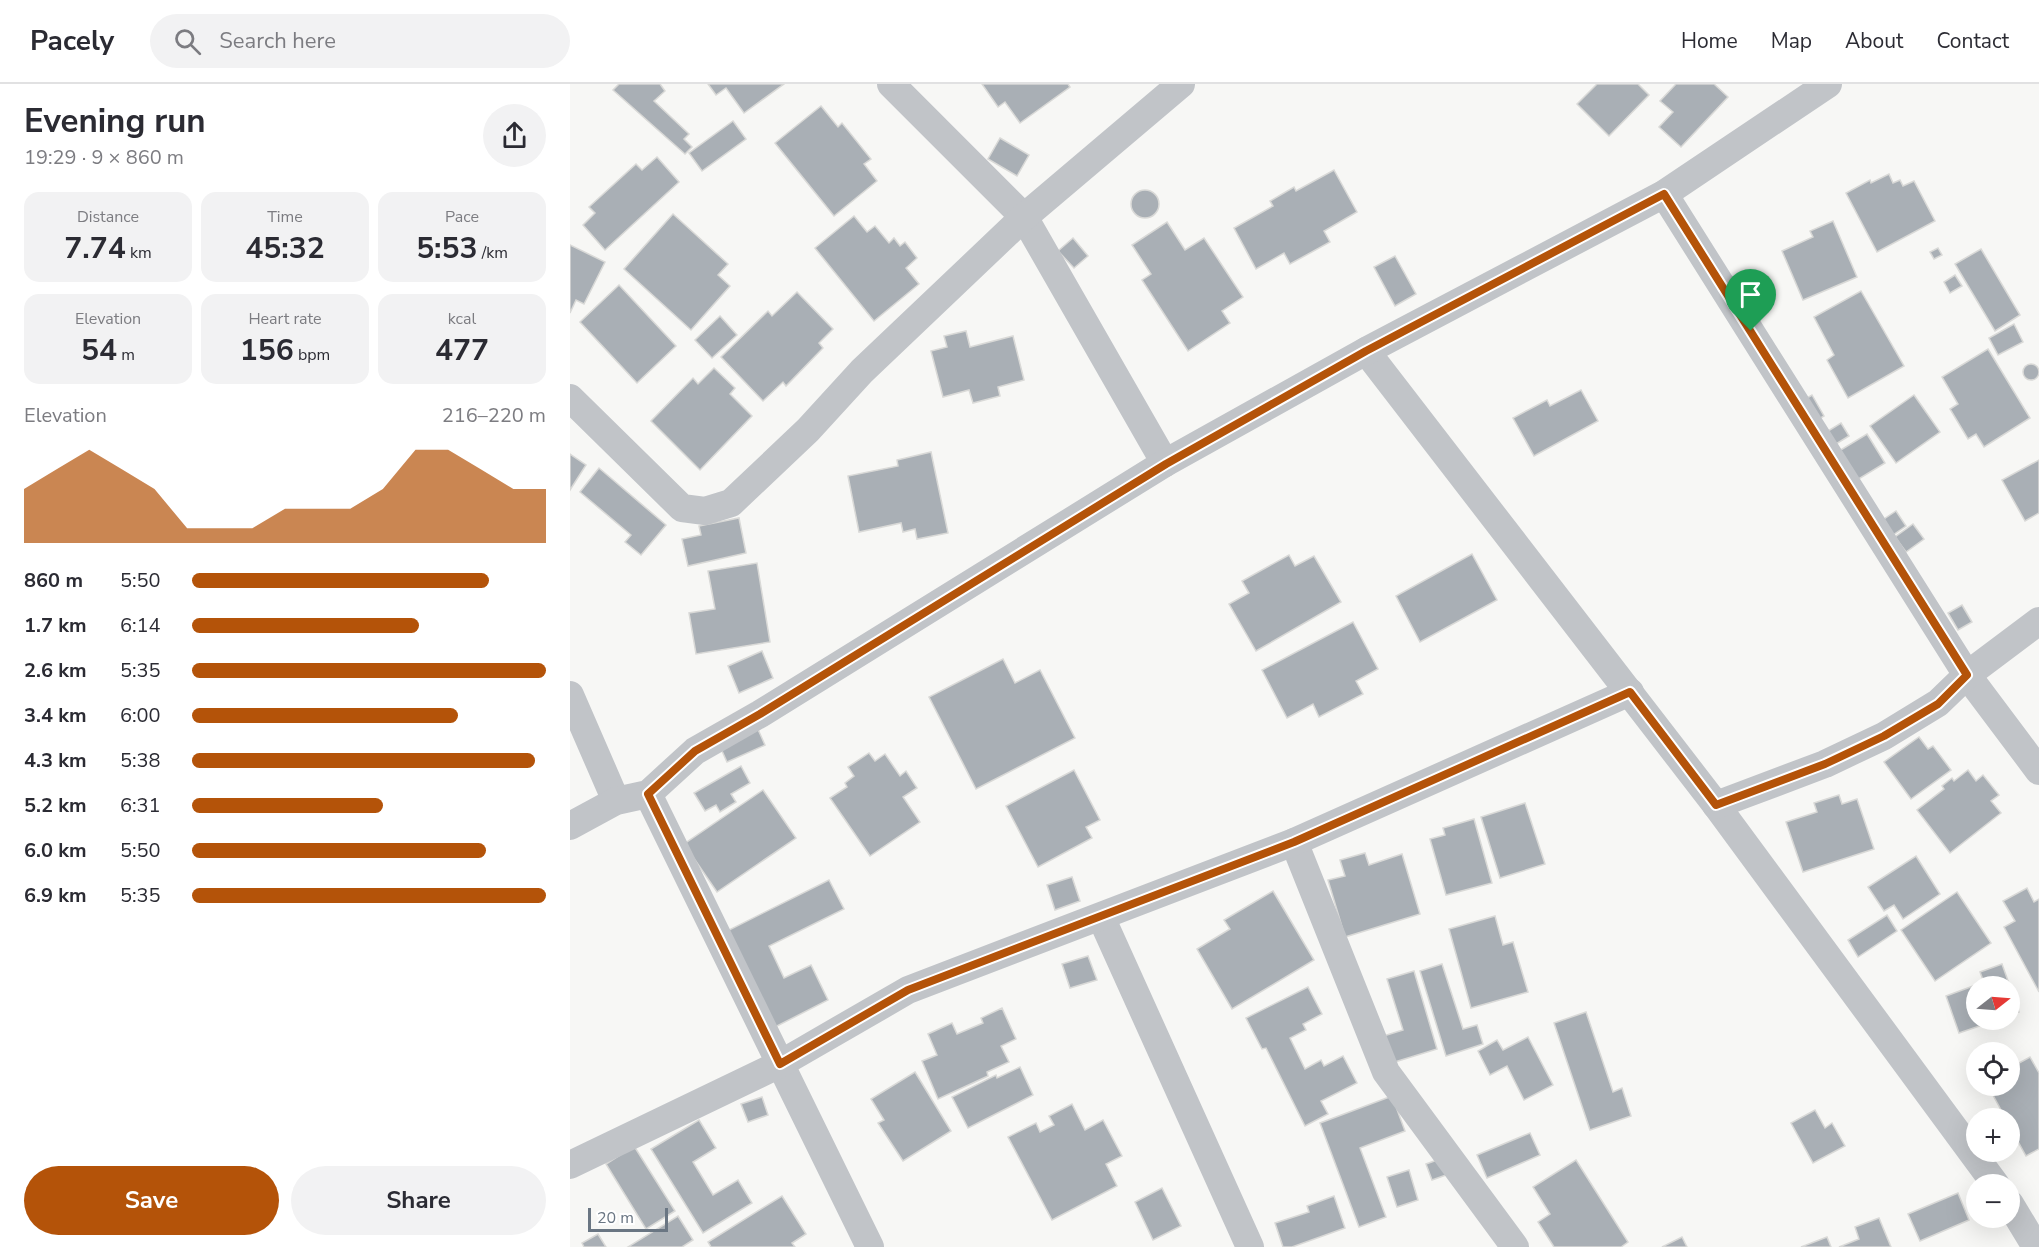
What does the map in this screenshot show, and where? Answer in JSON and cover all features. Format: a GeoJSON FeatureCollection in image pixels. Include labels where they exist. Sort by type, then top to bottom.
{"type":"FeatureCollection","features":[{"type":"Feature","properties":{"kind":"street"},"geometry":{"type":"LineString","coordinates":[[891,84],[1024,217],[1166,464]]}},
{"type":"Feature","properties":{"kind":"street"},"geometry":{"type":"LineString","coordinates":[[570,398],[682,508],[705,512],[731,504],[808,430],[862,371],[1024,217],[1181,84]]}},
{"type":"Feature","properties":{"kind":"street"},"geometry":{"type":"LineString","coordinates":[[570,826],[616,801],[648,794],[695,751],[770,708],[1166,464],[1366,351],[1664,194],[1828,84]]}},
{"type":"Feature","properties":{"kind":"street"},"geometry":{"type":"LineString","coordinates":[[1664,194],[1967,675],[2039,771]]}},
{"type":"Feature","properties":{"kind":"street"},"geometry":{"type":"LineString","coordinates":[[1366,351],[1716,805],[1988,1174]]}},
{"type":"Feature","properties":{"kind":"street"},"geometry":{"type":"LineString","coordinates":[[1716,805],[1825,764],[1884,736],[1938,704],[1967,675],[2039,621]]}},
{"type":"Feature","properties":{"kind":"street"},"geometry":{"type":"LineString","coordinates":[[570,1165],[780,1064],[908,990],[1294,842],[1630,692]]}},
{"type":"Feature","properties":{"kind":"street"},"geometry":{"type":"LineString","coordinates":[[570,695],[616,801]]}},
{"type":"Feature","properties":{"kind":"street"},"geometry":{"type":"LineString","coordinates":[[648,794],[870,1247]]}},
{"type":"Feature","properties":{"kind":"street"},"geometry":{"type":"LineString","coordinates":[[1294,842],[1386,1072],[1515,1247]]}},
{"type":"Feature","properties":{"kind":"street"},"geometry":{"type":"LineString","coordinates":[[1101,917],[1250,1247]]}},
{"type":"Feature","properties":{"kind":"street"},"geometry":{"type":"LineString","coordinates":[[2020,1221],[2036,1247]]}},
{"type":"Feature","properties":{"kind":"building"},"geometry":{"type":"Polygon","coordinates":[[[619,84],[660,84],[665,91],[654,101],[689,134],[684,139],[692,147],[685,154],[613,90],[619,84]]]}},
{"type":"Feature","properties":{"kind":"building"},"geometry":{"type":"Polygon","coordinates":[[[708,84],[784,84],[744,113],[726,88],[716,95],[708,84]]]}},
{"type":"Feature","properties":{"kind":"building"},"geometry":{"type":"Polygon","coordinates":[[[982,84],[1068,84],[1070,87],[1020,123],[1005,102],[998,107],[982,84]]]}},
{"type":"Feature","properties":{"kind":"building"},"geometry":{"type":"Polygon","coordinates":[[[1597,84],[1638,84],[1649,95],[1609,136],[1577,104],[1597,84]]]}},
{"type":"Feature","properties":{"kind":"building"},"geometry":{"type":"Polygon","coordinates":[[[1676,84],[1714,84],[1728,97],[1681,147],[1659,127],[1673,112],[1660,101],[1676,84]]]}},
{"type":"Feature","properties":{"kind":"building"},"geometry":{"type":"Polygon","coordinates":[[[821,106],[838,127],[842,123],[871,159],[864,164],[877,181],[834,216],[775,143],[821,106]]]}},
{"type":"Feature","properties":{"kind":"building"},"geometry":{"type":"Polygon","coordinates":[[[733,121],[746,139],[702,171],[689,153],[733,121]]]}},
{"type":"Feature","properties":{"kind":"building"},"geometry":{"type":"Polygon","coordinates":[[[1000,138],[1029,155],[1017,176],[988,159],[1000,138]]]}},
{"type":"Feature","properties":{"kind":"building"},"geometry":{"type":"Polygon","coordinates":[[[657,157],[679,182],[605,250],[583,225],[595,213],[589,207],[636,164],[642,170],[657,157]]]}},
{"type":"Feature","properties":{"kind":"building"},"geometry":{"type":"Polygon","coordinates":[[[1334,170],[1357,212],[1324,231],[1330,242],[1290,264],[1284,253],[1256,269],[1234,228],[1273,206],[1270,201],[1294,187],[1296,191],[1334,170]]]}},
{"type":"Feature","properties":{"kind":"building"},"geometry":{"type":"Polygon","coordinates":[[[1889,174],[1893,183],[1900,180],[1903,186],[1914,181],[1935,221],[1877,252],[1846,193],[1870,180],[1871,183],[1889,174]]]}},
{"type":"Feature","properties":{"kind":"building"},"geometry":{"type":"Polygon","coordinates":[[[1145,190],[1155,194],[1159,204],[1155,214],[1145,218],[1135,214],[1131,204],[1135,194],[1145,190]]]}},
{"type":"Feature","properties":{"kind":"building"},"geometry":{"type":"Polygon","coordinates":[[[673,214],[728,264],[718,275],[730,286],[691,330],[624,269],[673,214]]]}},
{"type":"Feature","properties":{"kind":"building"},"geometry":{"type":"Polygon","coordinates":[[[854,216],[867,232],[875,226],[889,243],[894,238],[900,246],[905,242],[917,258],[906,268],[919,284],[874,321],[815,248],[854,216]]]}},
{"type":"Feature","properties":{"kind":"building"},"geometry":{"type":"Polygon","coordinates":[[[1833,221],[1857,277],[1803,300],[1782,251],[1813,237],[1810,231],[1833,221]]]}},
{"type":"Feature","properties":{"kind":"building"},"geometry":{"type":"Polygon","coordinates":[[[1167,222],[1185,250],[1204,238],[1243,297],[1222,311],[1230,323],[1188,351],[1142,280],[1151,274],[1132,245],[1167,222]]]}},
{"type":"Feature","properties":{"kind":"building"},"geometry":{"type":"Polygon","coordinates":[[[1073,238],[1088,256],[1074,268],[1058,251],[1073,238]]]}},
{"type":"Feature","properties":{"kind":"building"},"geometry":{"type":"Polygon","coordinates":[[[570,245],[605,262],[584,304],[576,300],[570,313],[570,245]]]}},
{"type":"Feature","properties":{"kind":"building"},"geometry":{"type":"Polygon","coordinates":[[[1938,248],[1942,255],[1934,259],[1930,252],[1938,248]]]}},
{"type":"Feature","properties":{"kind":"building"},"geometry":{"type":"Polygon","coordinates":[[[1981,249],[2020,315],[1995,331],[1955,264],[1981,249]]]}},
{"type":"Feature","properties":{"kind":"building"},"geometry":{"type":"Polygon","coordinates":[[[1395,256],[1416,294],[1395,306],[1374,267],[1395,256]]]}},
{"type":"Feature","properties":{"kind":"building"},"geometry":{"type":"Polygon","coordinates":[[[1955,275],[1962,286],[1950,293],[1944,282],[1955,275]]]}},
{"type":"Feature","properties":{"kind":"building"},"geometry":{"type":"Polygon","coordinates":[[[619,285],[676,346],[637,383],[580,322],[619,285]]]}},
{"type":"Feature","properties":{"kind":"building"},"geometry":{"type":"Polygon","coordinates":[[[1861,291],[1904,366],[1848,398],[1827,360],[1834,355],[1814,317],[1861,291]]]}},
{"type":"Feature","properties":{"kind":"building"},"geometry":{"type":"Polygon","coordinates":[[[797,292],[833,329],[819,343],[823,348],[786,386],[783,382],[763,401],[721,357],[768,311],[772,316],[797,292]]]}},
{"type":"Feature","properties":{"kind":"building"},"geometry":{"type":"Polygon","coordinates":[[[720,316],[737,335],[712,358],[695,340],[720,316]]]}},
{"type":"Feature","properties":{"kind":"building"},"geometry":{"type":"Polygon","coordinates":[[[2014,324],[2023,342],[1998,355],[1989,338],[2014,324]]]}},
{"type":"Feature","properties":{"kind":"building"},"geometry":{"type":"Polygon","coordinates":[[[966,331],[970,347],[1013,336],[1024,380],[998,387],[1000,396],[973,403],[969,390],[943,397],[931,351],[947,347],[944,336],[966,331]]]}},
{"type":"Feature","properties":{"kind":"building"},"geometry":{"type":"Polygon","coordinates":[[[1988,349],[2030,418],[1984,447],[1976,434],[1968,439],[1950,409],[1958,404],[1942,377],[1988,349]]]}},
{"type":"Feature","properties":{"kind":"building"},"geometry":{"type":"Polygon","coordinates":[[[2031,364],[2037,366],[2039,372],[2037,378],[2031,380],[2025,378],[2023,372],[2025,366],[2031,364]]]}},
{"type":"Feature","properties":{"kind":"building"},"geometry":{"type":"Polygon","coordinates":[[[714,368],[735,388],[730,394],[752,416],[700,470],[651,421],[693,378],[698,384],[714,368]]]}},
{"type":"Feature","properties":{"kind":"building"},"geometry":{"type":"Polygon","coordinates":[[[1581,390],[1598,421],[1534,456],[1513,418],[1547,400],[1550,406],[1581,390]]]}},
{"type":"Feature","properties":{"kind":"building"},"geometry":{"type":"Polygon","coordinates":[[[1812,395],[1824,416],[1819,419],[1807,398],[1812,395]]]}},
{"type":"Feature","properties":{"kind":"building"},"geometry":{"type":"Polygon","coordinates":[[[1914,395],[1940,432],[1896,463],[1870,426],[1914,395]]]}},
{"type":"Feature","properties":{"kind":"building"},"geometry":{"type":"Polygon","coordinates":[[[1841,423],[1849,436],[1836,444],[1828,431],[1841,423]]]}},
{"type":"Feature","properties":{"kind":"building"},"geometry":{"type":"Polygon","coordinates":[[[1867,434],[1885,463],[1857,480],[1839,451],[1867,434]]]}},
{"type":"Feature","properties":{"kind":"building"},"geometry":{"type":"Polygon","coordinates":[[[931,452],[948,533],[917,539],[915,529],[903,532],[901,523],[859,532],[848,476],[898,466],[897,460],[931,452]]]}},
{"type":"Feature","properties":{"kind":"building"},"geometry":{"type":"Polygon","coordinates":[[[570,454],[586,465],[570,490],[570,454]]]}},
{"type":"Feature","properties":{"kind":"building"},"geometry":{"type":"Polygon","coordinates":[[[2039,460],[2039,513],[2025,521],[2002,480],[2039,460]]]}},
{"type":"Feature","properties":{"kind":"building"},"geometry":{"type":"Polygon","coordinates":[[[599,468],[666,525],[641,555],[625,542],[631,535],[580,492],[599,468]]]}},
{"type":"Feature","properties":{"kind":"building"},"geometry":{"type":"Polygon","coordinates":[[[1896,511],[1906,526],[1893,535],[1884,519],[1896,511]]]}},
{"type":"Feature","properties":{"kind":"building"},"geometry":{"type":"Polygon","coordinates":[[[739,518],[746,553],[688,566],[682,539],[701,535],[699,526],[739,518]]]}},
{"type":"Feature","properties":{"kind":"building"},"geometry":{"type":"Polygon","coordinates":[[[1913,524],[1924,539],[1906,552],[1895,537],[1913,524]]]}},
{"type":"Feature","properties":{"kind":"building"},"geometry":{"type":"Polygon","coordinates":[[[1472,554],[1497,600],[1420,642],[1396,596],[1472,554]]]}},
{"type":"Feature","properties":{"kind":"building"},"geometry":{"type":"Polygon","coordinates":[[[1289,555],[1295,566],[1314,556],[1341,602],[1256,651],[1229,604],[1249,593],[1242,581],[1289,555]]]}},
{"type":"Feature","properties":{"kind":"building"},"geometry":{"type":"Polygon","coordinates":[[[757,563],[770,642],[696,654],[689,613],[715,609],[708,571],[757,563]]]}},
{"type":"Feature","properties":{"kind":"building"},"geometry":{"type":"Polygon","coordinates":[[[1962,605],[1972,622],[1958,630],[1948,613],[1962,605]]]}},
{"type":"Feature","properties":{"kind":"building"},"geometry":{"type":"Polygon","coordinates":[[[1353,622],[1378,669],[1356,681],[1363,694],[1319,717],[1313,704],[1287,718],[1262,670],[1353,622]]]}},
{"type":"Feature","properties":{"kind":"building"},"geometry":{"type":"Polygon","coordinates":[[[762,651],[773,678],[739,693],[728,666],[762,651]]]}},
{"type":"Feature","properties":{"kind":"building"},"geometry":{"type":"Polygon","coordinates":[[[1003,659],[1015,683],[1040,670],[1075,738],[976,789],[929,697],[1003,659]]]}},
{"type":"Feature","properties":{"kind":"building"},"geometry":{"type":"Polygon","coordinates":[[[756,725],[765,745],[727,762],[718,742],[756,725]]]}},
{"type":"Feature","properties":{"kind":"building"},"geometry":{"type":"Polygon","coordinates":[[[1919,737],[1928,749],[1933,746],[1951,770],[1911,799],[1884,762],[1919,737]]]}},
{"type":"Feature","properties":{"kind":"building"},"geometry":{"type":"Polygon","coordinates":[[[869,753],[875,761],[885,754],[900,776],[906,771],[917,788],[903,797],[920,822],[870,856],[830,798],[847,787],[845,783],[854,776],[848,767],[869,753]]]}},
{"type":"Feature","properties":{"kind":"building"},"geometry":{"type":"Polygon","coordinates":[[[741,766],[750,783],[731,794],[736,802],[720,812],[716,805],[705,811],[694,793],[741,766]]]}},
{"type":"Feature","properties":{"kind":"building"},"geometry":{"type":"Polygon","coordinates":[[[1074,770],[1100,820],[1086,827],[1092,838],[1038,867],[1006,806],[1074,770]]]}},
{"type":"Feature","properties":{"kind":"building"},"geometry":{"type":"Polygon","coordinates":[[[1968,770],[1976,781],[1983,775],[1999,795],[1991,801],[2001,813],[1950,853],[1917,810],[1944,789],[1942,786],[1952,778],[1954,781],[1968,770]]]}},
{"type":"Feature","properties":{"kind":"building"},"geometry":{"type":"Polygon","coordinates":[[[763,790],[796,838],[717,892],[684,844],[763,790]]]}},
{"type":"Feature","properties":{"kind":"building"},"geometry":{"type":"Polygon","coordinates":[[[1839,795],[1842,804],[1857,799],[1874,849],[1803,872],[1786,822],[1817,812],[1814,803],[1839,795]]]}},
{"type":"Feature","properties":{"kind":"building"},"geometry":{"type":"Polygon","coordinates":[[[1525,803],[1545,864],[1500,878],[1481,817],[1525,803]]]}},
{"type":"Feature","properties":{"kind":"building"},"geometry":{"type":"Polygon","coordinates":[[[1474,819],[1492,883],[1446,895],[1430,839],[1445,835],[1443,828],[1474,819]]]}},
{"type":"Feature","properties":{"kind":"building"},"geometry":{"type":"Polygon","coordinates":[[[1365,853],[1369,865],[1402,854],[1420,914],[1345,937],[1328,880],[1345,876],[1340,860],[1365,853]]]}},
{"type":"Feature","properties":{"kind":"building"},"geometry":{"type":"Polygon","coordinates":[[[1916,856],[1940,894],[1903,919],[1894,905],[1884,911],[1868,887],[1916,856]]]}},
{"type":"Feature","properties":{"kind":"building"},"geometry":{"type":"Polygon","coordinates":[[[1072,877],[1080,901],[1055,910],[1047,885],[1072,877]]]}},
{"type":"Feature","properties":{"kind":"building"},"geometry":{"type":"Polygon","coordinates":[[[829,880],[844,909],[769,946],[784,978],[811,965],[828,1000],[775,1027],[727,931],[829,880]]]}},
{"type":"Feature","properties":{"kind":"building"},"geometry":{"type":"Polygon","coordinates":[[[2027,888],[2034,902],[2039,899],[2039,992],[2004,927],[2015,921],[2003,901],[2027,888]]]}},
{"type":"Feature","properties":{"kind":"building"},"geometry":{"type":"Polygon","coordinates":[[[1273,891],[1314,960],[1232,1009],[1197,949],[1230,929],[1224,920],[1273,891]]]}},
{"type":"Feature","properties":{"kind":"building"},"geometry":{"type":"Polygon","coordinates":[[[1957,892],[1991,943],[1935,981],[1901,930],[1957,892]]]}},
{"type":"Feature","properties":{"kind":"building"},"geometry":{"type":"Polygon","coordinates":[[[1887,915],[1897,931],[1858,957],[1848,940],[1887,915]]]}},
{"type":"Feature","properties":{"kind":"building"},"geometry":{"type":"Polygon","coordinates":[[[1495,916],[1503,945],[1513,942],[1528,992],[1471,1008],[1449,929],[1495,916]]]}},
{"type":"Feature","properties":{"kind":"building"},"geometry":{"type":"Polygon","coordinates":[[[1088,956],[1097,980],[1070,988],[1062,964],[1088,956]]]}},
{"type":"Feature","properties":{"kind":"building"},"geometry":{"type":"Polygon","coordinates":[[[1442,964],[1463,1029],[1477,1025],[1483,1044],[1446,1056],[1420,971],[1442,964]]]}},
{"type":"Feature","properties":{"kind":"building"},"geometry":{"type":"Polygon","coordinates":[[[2002,964],[2006,976],[1982,976],[1980,972],[2002,964]]]}},
{"type":"Feature","properties":{"kind":"building"},"geometry":{"type":"Polygon","coordinates":[[[1414,971],[1437,1049],[1385,1065],[1377,1038],[1403,1030],[1387,979],[1414,971]]]}},
{"type":"Feature","properties":{"kind":"building"},"geometry":{"type":"Polygon","coordinates":[[[1308,987],[1322,1014],[1303,1024],[1306,1030],[1290,1038],[1305,1069],[1321,1060],[1324,1066],[1343,1056],[1357,1083],[1321,1101],[1328,1114],[1305,1126],[1266,1048],[1262,1049],[1246,1018],[1308,987]]]}},
{"type":"Feature","properties":{"kind":"building"},"geometry":{"type":"Polygon","coordinates":[[[1966,989],[1968,1030],[1959,1033],[1946,996],[1966,989]]]}},
{"type":"Feature","properties":{"kind":"building"},"geometry":{"type":"Polygon","coordinates":[[[1002,1008],[1016,1039],[1001,1046],[1009,1062],[987,1072],[988,1076],[938,1099],[922,1061],[937,1055],[928,1034],[952,1023],[957,1034],[983,1023],[981,1018],[1002,1008]]]}},
{"type":"Feature","properties":{"kind":"building"},"geometry":{"type":"Polygon","coordinates":[[[1586,1012],[1613,1092],[1622,1088],[1631,1116],[1590,1130],[1554,1023],[1586,1012]]]}},
{"type":"Feature","properties":{"kind":"building"},"geometry":{"type":"Polygon","coordinates":[[[1528,1037],[1553,1085],[1524,1100],[1507,1066],[1490,1075],[1478,1051],[1497,1040],[1503,1050],[1528,1037]]]}},
{"type":"Feature","properties":{"kind":"building"},"geometry":{"type":"Polygon","coordinates":[[[2030,1057],[2039,1073],[2039,1149],[2026,1156],[2020,1145],[2020,1108],[2000,1108],[1993,1096],[2020,1096],[2020,1062],[2030,1057]]]}},
{"type":"Feature","properties":{"kind":"building"},"geometry":{"type":"Polygon","coordinates":[[[1020,1067],[1033,1095],[968,1128],[952,1097],[996,1075],[997,1078],[1020,1067]]]}},
{"type":"Feature","properties":{"kind":"building"},"geometry":{"type":"Polygon","coordinates":[[[915,1072],[951,1131],[903,1161],[878,1123],[884,1120],[871,1099],[915,1072]]]}},
{"type":"Feature","properties":{"kind":"building"},"geometry":{"type":"Polygon","coordinates":[[[1392,1096],[1405,1131],[1360,1148],[1386,1217],[1359,1227],[1320,1123],[1392,1096]]]}},
{"type":"Feature","properties":{"kind":"building"},"geometry":{"type":"Polygon","coordinates":[[[762,1097],[768,1115],[748,1122],[741,1104],[762,1097]]]}},
{"type":"Feature","properties":{"kind":"building"},"geometry":{"type":"Polygon","coordinates":[[[1072,1104],[1085,1130],[1103,1120],[1122,1156],[1106,1164],[1117,1186],[1052,1220],[1008,1137],[1036,1123],[1040,1132],[1054,1125],[1049,1116],[1072,1104]]]}},
{"type":"Feature","properties":{"kind":"building"},"geometry":{"type":"Polygon","coordinates":[[[1815,1110],[1825,1128],[1832,1123],[1845,1146],[1813,1163],[1791,1123],[1815,1110]]]}},
{"type":"Feature","properties":{"kind":"building"},"geometry":{"type":"Polygon","coordinates":[[[699,1120],[716,1148],[693,1162],[713,1195],[738,1180],[752,1203],[703,1233],[651,1149],[699,1120]]]}},
{"type":"Feature","properties":{"kind":"building"},"geometry":{"type":"Polygon","coordinates":[[[1530,1133],[1540,1155],[1487,1178],[1477,1155],[1530,1133]]]}},
{"type":"Feature","properties":{"kind":"building"},"geometry":{"type":"Polygon","coordinates":[[[634,1146],[675,1211],[646,1229],[606,1164],[634,1146]]]}},
{"type":"Feature","properties":{"kind":"building"},"geometry":{"type":"Polygon","coordinates":[[[1440,1159],[1446,1175],[1432,1180],[1426,1164],[1440,1159]]]}},
{"type":"Feature","properties":{"kind":"building"},"geometry":{"type":"Polygon","coordinates":[[[1576,1160],[1628,1242],[1621,1247],[1554,1247],[1538,1222],[1550,1214],[1533,1187],[1576,1160]]]}},
{"type":"Feature","properties":{"kind":"building"},"geometry":{"type":"Polygon","coordinates":[[[1409,1170],[1418,1200],[1397,1207],[1387,1177],[1409,1170]]]}},
{"type":"Feature","properties":{"kind":"building"},"geometry":{"type":"Polygon","coordinates":[[[1162,1188],[1181,1226],[1153,1240],[1135,1202],[1162,1188]]]}},
{"type":"Feature","properties":{"kind":"building"},"geometry":{"type":"Polygon","coordinates":[[[1958,1193],[1966,1213],[1966,1221],[1920,1241],[1908,1214],[1958,1193]]]}},
{"type":"Feature","properties":{"kind":"building"},"geometry":{"type":"Polygon","coordinates":[[[782,1196],[806,1234],[792,1243],[795,1247],[711,1247],[708,1242],[782,1196]]]}},
{"type":"Feature","properties":{"kind":"building"},"geometry":{"type":"Polygon","coordinates":[[[1334,1196],[1345,1228],[1292,1247],[1283,1247],[1275,1223],[1309,1212],[1307,1206],[1334,1196]]]}},
{"type":"Feature","properties":{"kind":"building"},"geometry":{"type":"Polygon","coordinates":[[[678,1216],[693,1240],[682,1247],[628,1247],[678,1216]]]}},
{"type":"Feature","properties":{"kind":"building"},"geometry":{"type":"Polygon","coordinates":[[[1879,1218],[1891,1247],[1839,1247],[1859,1239],[1855,1227],[1879,1218]]]}},
{"type":"Feature","properties":{"kind":"building"},"geometry":{"type":"Polygon","coordinates":[[[598,1234],[606,1247],[584,1247],[582,1243],[598,1234]]]}},
{"type":"Feature","properties":{"kind":"building"},"geometry":{"type":"Polygon","coordinates":[[[1682,1237],[1687,1247],[1662,1247],[1682,1237]]]}},
{"type":"Feature","properties":{"kind":"building"},"geometry":{"type":"Polygon","coordinates":[[[1827,1237],[1831,1247],[1801,1247],[1827,1237]]]}},
{"type":"Feature","properties":{"kind":"route"},"geometry":{"type":"LineString","coordinates":[[1664,194],[1751,331],[1967,675],[1938,704],[1884,736],[1825,764],[1716,805],[1630,692],[1294,842],[908,990],[780,1064],[648,794],[695,751],[760,714],[1166,464],[1366,351],[1664,194]]}}]}
